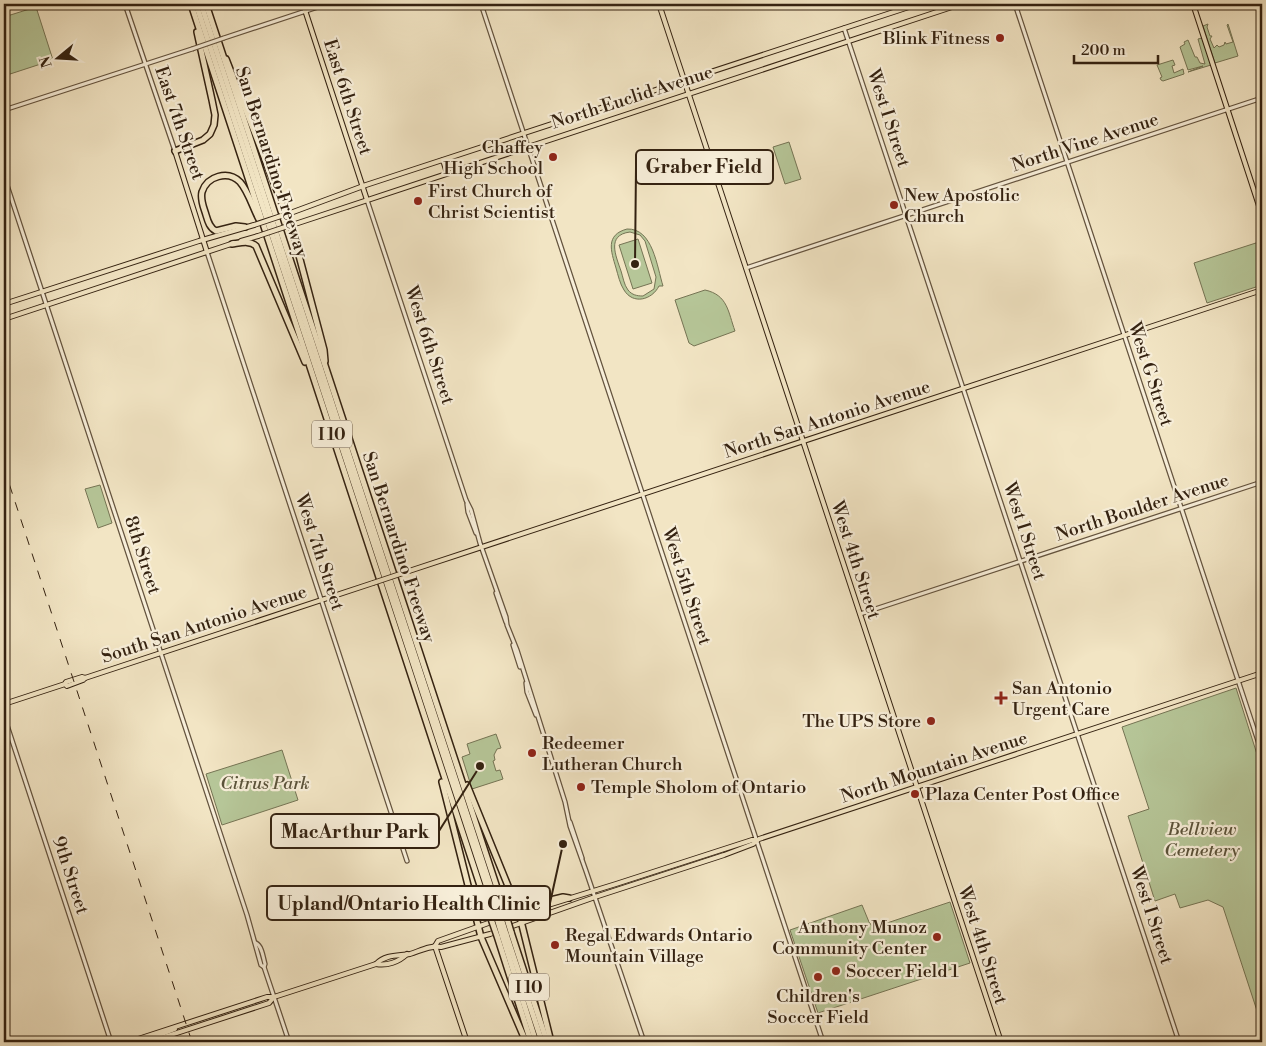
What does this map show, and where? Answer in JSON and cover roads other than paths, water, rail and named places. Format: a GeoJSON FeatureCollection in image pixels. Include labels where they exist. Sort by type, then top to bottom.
{"type":"FeatureCollection","features":[{"type":"Feature","properties":{"kind":"highway"},"geometry":{"type":"LineString","coordinates":[[201,4],[498,914]]}},
{"type":"Feature","properties":{"kind":"highway","name":"San Bernardino Freeway"},"geometry":{"type":"LineString","coordinates":[[206,4],[453,752],[490,868],[498,914],[504,934],[540,1019],[547,1042]]}},
{"type":"Feature","properties":{"kind":"highway"},"geometry":{"type":"LineString","coordinates":[[193,5],[452,785],[498,914]]}},
{"type":"Feature","properties":{"kind":"highway"},"geometry":{"type":"LineString","coordinates":[[175,151],[205,139],[212,129],[214,122],[210,89],[193,5]]}},
{"type":"Feature","properties":{"kind":"highway","name":"San Bernardino Freeway"},"geometry":{"type":"LineString","coordinates":[[193,5],[458,820],[498,914],[520,1009],[531,1042]]}},
{"type":"Feature","properties":{"kind":"highway"},"geometry":{"type":"LineString","coordinates":[[219,45],[228,61],[287,214],[288,226],[324,350],[326,372]]}},
{"type":"Feature","properties":{"kind":"highway"},"geometry":{"type":"LineString","coordinates":[[245,227],[236,226],[216,231],[211,227],[202,198],[204,189],[210,181],[223,176],[238,180],[243,186],[253,210],[265,230]]}},
{"type":"Feature","properties":{"kind":"highway"},"geometry":{"type":"LineString","coordinates":[[232,244],[246,242],[253,243],[256,246],[316,387]]}},
{"type":"Feature","properties":{"kind":"highway"},"geometry":{"type":"LineString","coordinates":[[430,734],[431,746],[447,798],[481,936],[526,1042]]}},
{"type":"Feature","properties":{"kind":"highway"},"geometry":{"type":"LineString","coordinates":[[453,752],[458,759],[467,786],[519,914],[551,1042]]}},
{"type":"Feature","properties":{"kind":"highway"},"geometry":{"type":"LineString","coordinates":[[452,785],[458,820]]}},
{"type":"Feature","properties":{"kind":"highway"},"geometry":{"type":"LineString","coordinates":[[461,796],[490,868]]}},
{"type":"Feature","properties":{"kind":"highway"},"geometry":{"type":"LineString","coordinates":[[514,900],[522,907],[563,897],[569,898]]}},
{"type":"Feature","properties":{"kind":"highway"},"geometry":{"type":"LineString","coordinates":[[504,934],[536,1042]]}},
{"type":"Feature","properties":{"kind":"highway"},"geometry":{"type":"LineString","coordinates":[[504,934],[542,1042]]}},
{"type":"Feature","properties":{"kind":"highway"},"geometry":{"type":"LineString","coordinates":[[520,1009],[536,1042]]}},
{"type":"Feature","properties":{"kind":"highway"},"geometry":{"type":"LineString","coordinates":[[540,1019],[542,1042]]}},
{"type":"Feature","properties":{"kind":"main road","name":"East 6th Street"},"geometry":{"type":"LineString","coordinates":[[303,4],[367,200]]}},
{"type":"Feature","properties":{"kind":"main road","name":"West 4th Street"},"geometry":{"type":"LineString","coordinates":[[659,4],[1001,1042]]}},
{"type":"Feature","properties":{"kind":"main road","name":"North Euclid Avenue"},"geometry":{"type":"LineString","coordinates":[[4,304],[254,225],[363,186],[918,4]]}},
{"type":"Feature","properties":{"kind":"main road","name":"North Euclid Avenue"},"geometry":{"type":"LineString","coordinates":[[4,320],[960,4]]}},
{"type":"Feature","properties":{"kind":"main road"},"geometry":{"type":"LineString","coordinates":[[1193,4],[1262,215]]}},
{"type":"Feature","properties":{"kind":"main road","name":"East 7th Street"},"geometry":{"type":"LineString","coordinates":[[175,151],[207,252]]}},
{"type":"Feature","properties":{"kind":"main road"},"geometry":{"type":"LineString","coordinates":[[443,160],[447,173]]}},
{"type":"Feature","properties":{"kind":"main road","name":"North San Antonio Avenue"},"geometry":{"type":"LineString","coordinates":[[400,574],[1262,290]]}},
{"type":"Feature","properties":{"kind":"main road","name":"South San Antonio Avenue"},"geometry":{"type":"LineString","coordinates":[[65,684],[66,682],[84,678],[400,574]]}},
{"type":"Feature","properties":{"kind":"main road","name":"North Mountain Avenue"},"geometry":{"type":"LineString","coordinates":[[756,840],[753,844],[724,856],[595,897],[522,923],[441,948],[435,946],[438,941],[478,926],[744,842],[756,840],[1262,673]]}},
{"type":"Feature","properties":{"kind":"main road"},"geometry":{"type":"LineString","coordinates":[[4,704],[65,684],[67,686],[84,678]]}},
{"type":"Feature","properties":{"kind":"main road"},"geometry":{"type":"LineString","coordinates":[[668,867],[677,870],[679,864]]}},
{"type":"Feature","properties":{"kind":"main road"},"geometry":{"type":"LineString","coordinates":[[129,1042],[376,964],[383,966],[402,959],[407,954],[435,946],[467,1042]]}},
{"type":"Feature","properties":{"kind":"main road"},"geometry":{"type":"LineString","coordinates":[[149,1042],[269,1003],[274,997]]}},
{"type":"Feature","properties":{"kind":"main road"},"geometry":{"type":"LineString","coordinates":[[234,1014],[236,1010],[248,1003]]}},
{"type":"Feature","properties":{"kind":"main road"},"geometry":{"type":"LineString","coordinates":[[198,1026],[230,1013],[230,1009]]}},
{"type":"Feature","properties":{"kind":"main road"},"geometry":{"type":"LineString","coordinates":[[155,1040],[157,1036],[171,1032],[178,1026]]}},
{"type":"Feature","properties":{"kind":"main road"},"geometry":{"type":"LineString","coordinates":[[142,1042],[152,1038],[154,1034]]}},
{"type":"Feature","properties":{"kind":"street","name":"East 7th Street"},"geometry":{"type":"LineString","coordinates":[[125,4],[175,151]]}},
{"type":"Feature","properties":{"kind":"street"},"geometry":{"type":"LineString","coordinates":[[4,110],[327,4]]}},
{"type":"Feature","properties":{"kind":"street","name":"West 5th Street"},"geometry":{"type":"LineString","coordinates":[[481,4],[823,1042]]}},
{"type":"Feature","properties":{"kind":"street","name":"West G Street"},"geometry":{"type":"LineString","coordinates":[[1015,4],[1262,753]]}},
{"type":"Feature","properties":{"kind":"street","name":"West I Street"},"geometry":{"type":"LineString","coordinates":[[844,28],[1179,1042]]}},
{"type":"Feature","properties":{"kind":"street","name":"North Vine Avenue"},"geometry":{"type":"LineString","coordinates":[[746,268],[1262,98]]}},
{"type":"Feature","properties":{"kind":"street","name":"8th Street"},"geometry":{"type":"LineString","coordinates":[[4,176],[160,653],[256,942],[259,944],[260,956],[265,964],[264,967],[289,1042]]}},
{"type":"Feature","properties":{"kind":"street","name":"West 6th Street"},"geometry":{"type":"LineString","coordinates":[[367,200],[466,500],[471,510],[500,609],[521,662],[527,692],[538,720],[582,859],[644,1042]]}},
{"type":"Feature","properties":{"kind":"street","name":"West 7th Street"},"geometry":{"type":"LineString","coordinates":[[207,252],[407,861]]}},
{"type":"Feature","properties":{"kind":"street","name":"North Boulder Avenue"},"geometry":{"type":"LineString","coordinates":[[860,614],[1262,482]]}},
{"type":"Feature","properties":{"kind":"street","name":"9th Street"},"geometry":{"type":"LineString","coordinates":[[4,716],[111,1042]]}},
{"type":"Feature","properties":{"kind":"railway"},"geometry":{"type":"LineString","coordinates":[[4,468],[192,1042]]}},
{"type":"Feature","properties":{"kind":"place","name":"Blink Fitness"},"geometry":{"type":"Point","coordinates":[1000,38]}},
{"type":"Feature","properties":{"kind":"place","name":"Chaffey High School"},"geometry":{"type":"Point","coordinates":[553,157]}},
{"type":"Feature","properties":{"kind":"place","name":"First Church of Christ Scientist"},"geometry":{"type":"Point","coordinates":[418,201]}},
{"type":"Feature","properties":{"kind":"place","name":"New Apostolic Church"},"geometry":{"type":"Point","coordinates":[894,205]}},
{"type":"Feature","properties":{"kind":"place","name":"Graber Field"},"geometry":{"type":"Point","coordinates":[635,264]}},
{"type":"Feature","properties":{"kind":"place","name":"San Antonio Urgent Care"},"geometry":{"type":"Point","coordinates":[1001,698]}},
{"type":"Feature","properties":{"kind":"place","name":"The UPS Store"},"geometry":{"type":"Point","coordinates":[931,721]}},
{"type":"Feature","properties":{"kind":"place","name":"Redeemer Lutheran Church"},"geometry":{"type":"Point","coordinates":[532,753]}},
{"type":"Feature","properties":{"kind":"place","name":"MacArthur Park"},"geometry":{"type":"Point","coordinates":[480,766]}},
{"type":"Feature","properties":{"kind":"place","name":"Temple Sholom of Ontario"},"geometry":{"type":"Point","coordinates":[581,787]}},
{"type":"Feature","properties":{"kind":"place","name":"Plaza Center Post Office"},"geometry":{"type":"Point","coordinates":[915,794]}},
{"type":"Feature","properties":{"kind":"place","name":"Upland/Ontario Health Clinic"},"geometry":{"type":"Point","coordinates":[563,844]}},
{"type":"Feature","properties":{"kind":"place","name":"Anthony Munoz Community Center"},"geometry":{"type":"Point","coordinates":[937,937]}},
{"type":"Feature","properties":{"kind":"place","name":"Regal Edwards Ontario Mountain Village"},"geometry":{"type":"Point","coordinates":[555,945]}},
{"type":"Feature","properties":{"kind":"place","name":"Soccer Field 1"},"geometry":{"type":"Point","coordinates":[836,971]}},
{"type":"Feature","properties":{"kind":"place","name":"Children's Soccer Field"},"geometry":{"type":"Point","coordinates":[818,977]}},
{"type":"Feature","properties":{"kind":"park label","name":"Citrus Park"},"geometry":{"type":"Point","coordinates":[265,783]}},
{"type":"Feature","properties":{"kind":"park label","name":"Bellview Cemetery"},"geometry":{"type":"Point","coordinates":[1202,840]}}]}
